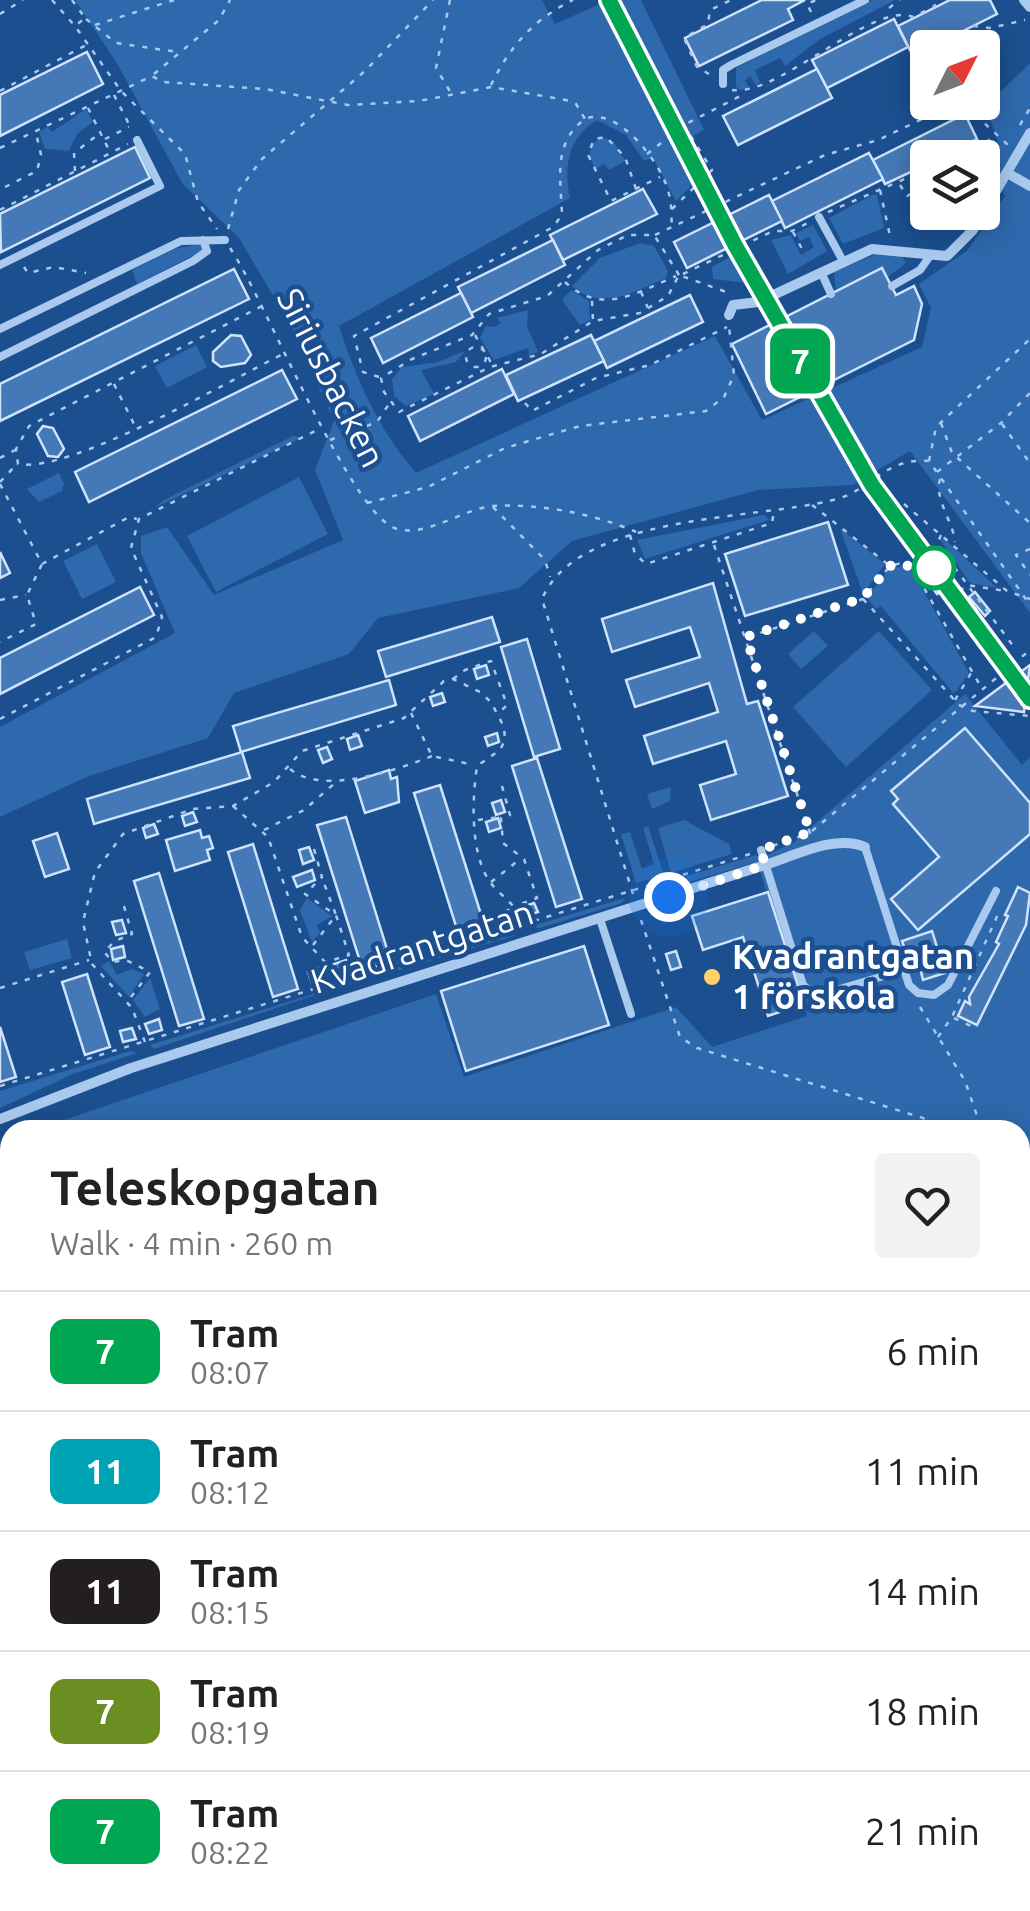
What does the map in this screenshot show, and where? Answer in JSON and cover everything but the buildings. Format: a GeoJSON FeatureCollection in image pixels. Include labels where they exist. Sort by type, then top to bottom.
{"type":"FeatureCollection","features":[{"type":"Feature","properties":{"kind":"street"},"geometry":{"type":"LineString","coordinates":[[1024,0],[1029,13]]}},
{"type":"Feature","properties":{"kind":"street"},"geometry":{"type":"LineString","coordinates":[[729,321],[733,305],[772,295],[843,261],[889,247],[947,256],[956,250],[1030,133]]}},
{"type":"Feature","properties":{"kind":"street"},"geometry":{"type":"LineString","coordinates":[[1007,173],[1030,186]]}},
{"type":"Feature","properties":{"kind":"street","name":"Kvadrantgatan"},"geometry":{"type":"LineString","coordinates":[[0,1120],[132,1068],[765,865],[827,846],[845,843],[865,847]]}},
{"type":"Feature","properties":{"kind":"lane"},"geometry":{"type":"LineString","coordinates":[[723,84],[723,70],[730,64],[865,0]]}},
{"type":"Feature","properties":{"kind":"lane"},"geometry":{"type":"LineString","coordinates":[[0,265],[160,186],[137,140]]}},
{"type":"Feature","properties":{"kind":"lane"},"geometry":{"type":"LineString","coordinates":[[819,217],[843,261]]}},
{"type":"Feature","properties":{"kind":"lane"},"geometry":{"type":"LineString","coordinates":[[0,356],[193,261],[207,251],[203,240]]}},
{"type":"Feature","properties":{"kind":"lane"},"geometry":{"type":"LineString","coordinates":[[0,329],[182,241],[225,240]]}},
{"type":"Feature","properties":{"kind":"lane"},"geometry":{"type":"LineString","coordinates":[[892,286],[920,270],[930,256]]}},
{"type":"Feature","properties":{"kind":"lane"},"geometry":{"type":"LineString","coordinates":[[821,272],[832,294]]}},
{"type":"Feature","properties":{"kind":"lane"},"geometry":{"type":"LineString","coordinates":[[865,847],[904,970],[918,993],[934,995],[944,990],[996,891]]}},
{"type":"Feature","properties":{"kind":"lane"},"geometry":{"type":"LineString","coordinates":[[761,850],[803,985],[816,996],[904,970]]}},
{"type":"Feature","properties":{"kind":"lane"},"geometry":{"type":"LineString","coordinates":[[600,919],[631,1014]]}},
{"type":"Feature","properties":{"kind":"path"},"geometry":{"type":"LineString","coordinates":[[0,14],[23,0]]}},
{"type":"Feature","properties":{"kind":"path","name":"Siriusbacken"},"geometry":{"type":"LineString","coordinates":[[52,0],[90,44],[121,91],[185,154],[198,202],[263,305],[365,503],[385,525],[401,530],[492,506],[612,521],[638,532]]}},
{"type":"Feature","properties":{"kind":"path"},"geometry":{"type":"LineString","coordinates":[[72,0],[92,26],[116,43],[181,52]]}},
{"type":"Feature","properties":{"kind":"path"},"geometry":{"type":"LineString","coordinates":[[92,26],[174,0]]}},
{"type":"Feature","properties":{"kind":"path"},"geometry":{"type":"LineString","coordinates":[[0,148],[152,76],[219,20],[230,0]]}},
{"type":"Feature","properties":{"kind":"path"},"geometry":{"type":"LineString","coordinates":[[225,240],[239,190],[262,159],[330,101],[433,0]]}},
{"type":"Feature","properties":{"kind":"path"},"geometry":{"type":"LineString","coordinates":[[450,0],[436,68],[452,94]]}},
{"type":"Feature","properties":{"kind":"path"},"geometry":{"type":"LineString","coordinates":[[491,86],[514,44],[541,18],[573,0]]}},
{"type":"Feature","properties":{"kind":"path"},"geometry":{"type":"LineString","coordinates":[[731,0],[710,10],[708,24],[684,38],[697,66],[730,90],[751,91]]}},
{"type":"Feature","properties":{"kind":"path"},"geometry":{"type":"LineString","coordinates":[[815,22],[807,4],[816,0]]}},
{"type":"Feature","properties":{"kind":"path"},"geometry":{"type":"LineString","coordinates":[[646,155],[684,126],[751,91],[816,46],[900,0]]}},
{"type":"Feature","properties":{"kind":"path"},"geometry":{"type":"LineString","coordinates":[[886,10],[906,11],[913,18],[934,7],[933,0]]}},
{"type":"Feature","properties":{"kind":"path"},"geometry":{"type":"LineString","coordinates":[[973,26],[990,28],[1029,13]]}},
{"type":"Feature","properties":{"kind":"path"},"geometry":{"type":"LineString","coordinates":[[75,26],[85,18]]}},
{"type":"Feature","properties":{"kind":"path"},"geometry":{"type":"LineString","coordinates":[[0,91],[90,44]]}},
{"type":"Feature","properties":{"kind":"path"},"geometry":{"type":"LineString","coordinates":[[152,76],[163,82],[266,88],[348,105],[420,101],[491,86],[566,100],[576,104],[585,118]]}},
{"type":"Feature","properties":{"kind":"path"},"geometry":{"type":"LineString","coordinates":[[0,210],[137,140],[114,94]]}},
{"type":"Feature","properties":{"kind":"path"},"geometry":{"type":"LineString","coordinates":[[672,227],[661,177],[646,155],[614,121],[600,116],[585,118],[569,136],[559,165],[562,208],[557,223],[354,336],[363,372],[381,378],[412,359],[474,334],[490,314],[548,296],[613,242],[628,235],[654,235],[672,227],[825,155],[878,140],[950,106],[967,107],[1007,146]]}},
{"type":"Feature","properties":{"kind":"path"},"geometry":{"type":"LineString","coordinates":[[87,107],[110,153]]}},
{"type":"Feature","properties":{"kind":"path"},"geometry":{"type":"LineString","coordinates":[[671,210],[712,170],[684,126]]}},
{"type":"Feature","properties":{"kind":"path"},"geometry":{"type":"LineString","coordinates":[[104,140],[130,127]]}},
{"type":"Feature","properties":{"kind":"path"},"geometry":{"type":"LineString","coordinates":[[5,188],[39,166],[41,147],[36,132]]}},
{"type":"Feature","properties":{"kind":"path"},"geometry":{"type":"LineString","coordinates":[[74,172],[74,153],[100,132]]}},
{"type":"Feature","properties":{"kind":"path"},"geometry":{"type":"LineString","coordinates":[[988,140],[997,136]]}},
{"type":"Feature","properties":{"kind":"path"},"geometry":{"type":"LineString","coordinates":[[636,189],[616,144],[606,137],[594,140],[588,155],[610,201],[636,189],[661,177]]}},
{"type":"Feature","properties":{"kind":"path"},"geometry":{"type":"LineString","coordinates":[[564,281],[591,300],[614,302],[697,270],[773,230],[792,231],[910,179]]}},
{"type":"Feature","properties":{"kind":"path"},"geometry":{"type":"LineString","coordinates":[[900,184],[907,196],[910,195]]}},
{"type":"Feature","properties":{"kind":"path"},"geometry":{"type":"LineString","coordinates":[[880,189],[890,230],[889,247]]}},
{"type":"Feature","properties":{"kind":"path"},"geometry":{"type":"LineString","coordinates":[[792,231],[800,247],[809,243]]}},
{"type":"Feature","properties":{"kind":"path"},"geometry":{"type":"LineString","coordinates":[[654,235],[679,275],[723,290],[744,303]]}},
{"type":"Feature","properties":{"kind":"path"},"geometry":{"type":"LineString","coordinates":[[745,244],[772,295]]}},
{"type":"Feature","properties":{"kind":"path"},"geometry":{"type":"LineString","coordinates":[[16,257],[28,273],[54,267],[92,274],[100,280]]}},
{"type":"Feature","properties":{"kind":"path"},"geometry":{"type":"LineString","coordinates":[[381,378],[390,403],[399,412],[493,366],[540,354],[593,322],[611,321],[648,308],[668,296],[679,275]]}},
{"type":"Feature","properties":{"kind":"path"},"geometry":{"type":"LineString","coordinates":[[640,291],[648,308]]}},
{"type":"Feature","properties":{"kind":"path"},"geometry":{"type":"LineString","coordinates":[[591,300],[593,322]]}},
{"type":"Feature","properties":{"kind":"path"},"geometry":{"type":"LineString","coordinates":[[0,458],[16,449],[29,426],[263,305]]}},
{"type":"Feature","properties":{"kind":"path"},"geometry":{"type":"LineString","coordinates":[[365,503],[428,486],[505,448],[580,426],[706,411],[724,397],[734,374],[729,321],[650,365],[596,378],[532,410],[525,402]]}},
{"type":"Feature","properties":{"kind":"path"},"geometry":{"type":"LineString","coordinates":[[474,334],[493,366]]}},
{"type":"Feature","properties":{"kind":"path"},"geometry":{"type":"LineString","coordinates":[[1029,601],[929,462],[940,422],[1030,339]]}},
{"type":"Feature","properties":{"kind":"path"},"geometry":{"type":"LineString","coordinates":[[476,344],[486,364],[470,366],[466,358],[466,348],[476,344]]}},
{"type":"Feature","properties":{"kind":"path"},"geometry":{"type":"LineString","coordinates":[[18,464],[36,468],[135,426],[286,352]]}},
{"type":"Feature","properties":{"kind":"path"},"geometry":{"type":"LineString","coordinates":[[114,382],[135,426]]}},
{"type":"Feature","properties":{"kind":"path"},"geometry":{"type":"LineString","coordinates":[[936,473],[1028,397]]}},
{"type":"Feature","properties":{"kind":"path"},"geometry":{"type":"LineString","coordinates":[[330,440],[377,422],[390,403]]}},
{"type":"Feature","properties":{"kind":"path"},"geometry":{"type":"LineString","coordinates":[[940,422],[958,458],[1030,523]]}},
{"type":"Feature","properties":{"kind":"path"},"geometry":{"type":"LineString","coordinates":[[1001,423],[1030,463]]}},
{"type":"Feature","properties":{"kind":"path"},"geometry":{"type":"LineString","coordinates":[[0,642],[36,624],[28,595],[42,564],[129,517],[138,519],[323,427]]}},
{"type":"Feature","properties":{"kind":"path"},"geometry":{"type":"LineString","coordinates":[[16,449],[18,464]]}},
{"type":"Feature","properties":{"kind":"path"},"geometry":{"type":"LineString","coordinates":[[926,1120],[696,1048],[680,1037],[542,600],[551,578],[574,560],[638,532],[838,500],[895,464],[929,462]]}},
{"type":"Feature","properties":{"kind":"path"},"geometry":{"type":"LineString","coordinates":[[18,464],[0,483],[42,564]]}},
{"type":"Feature","properties":{"kind":"path"},"geometry":{"type":"LineString","coordinates":[[940,479],[937,490],[953,524],[955,543]]}},
{"type":"Feature","properties":{"kind":"path"},"geometry":{"type":"LineString","coordinates":[[811,504],[890,566]]}},
{"type":"Feature","properties":{"kind":"path"},"geometry":{"type":"LineString","coordinates":[[904,504],[955,543],[1007,591]]}},
{"type":"Feature","properties":{"kind":"path"},"geometry":{"type":"LineString","coordinates":[[492,506],[545,560],[551,578]]}},
{"type":"Feature","properties":{"kind":"path"},"geometry":{"type":"LineString","coordinates":[[880,507],[998,668]]}},
{"type":"Feature","properties":{"kind":"path"},"geometry":{"type":"LineString","coordinates":[[630,536],[635,554],[646,564],[772,523],[774,510]]}},
{"type":"Feature","properties":{"kind":"path"},"geometry":{"type":"LineString","coordinates":[[0,719],[156,637],[162,617],[130,548],[138,519]]}},
{"type":"Feature","properties":{"kind":"path"},"geometry":{"type":"LineString","coordinates":[[943,534],[938,535],[937,544],[1014,647]]}},
{"type":"Feature","properties":{"kind":"path"},"geometry":{"type":"LineString","coordinates":[[714,545],[810,832]]}},
{"type":"Feature","properties":{"kind":"path"},"geometry":{"type":"LineString","coordinates":[[1030,548],[1016,555],[1030,574]]}},
{"type":"Feature","properties":{"kind":"path"},"geometry":{"type":"LineString","coordinates":[[746,637],[863,598],[890,566],[902,563],[918,571],[982,689]]}},
{"type":"Feature","properties":{"kind":"path"},"geometry":{"type":"LineString","coordinates":[[918,571],[922,566]]}},
{"type":"Feature","properties":{"kind":"path"},"geometry":{"type":"LineString","coordinates":[[948,600],[967,585],[1007,591],[1029,601]]}},
{"type":"Feature","properties":{"kind":"path"},"geometry":{"type":"LineString","coordinates":[[0,600],[28,595]]}},
{"type":"Feature","properties":{"kind":"path"},"geometry":{"type":"LineString","coordinates":[[863,598],[959,706],[1030,716]]}},
{"type":"Feature","properties":{"kind":"path"},"geometry":{"type":"LineString","coordinates":[[0,1086],[523,926],[810,832],[1030,650]]}},
{"type":"Feature","properties":{"kind":"path"},"geometry":{"type":"LineString","coordinates":[[145,1042],[127,1002],[91,962],[84,909],[95,872],[114,842],[138,826],[193,809],[232,806],[289,768],[302,751],[404,718],[432,688],[491,661],[507,706],[498,713]]}},
{"type":"Feature","properties":{"kind":"path"},"geometry":{"type":"LineString","coordinates":[[955,701],[972,672]]}},
{"type":"Feature","properties":{"kind":"path"},"geometry":{"type":"LineString","coordinates":[[453,679],[480,692],[498,713],[505,740],[477,766],[477,850],[490,882],[516,905],[523,926]]}},
{"type":"Feature","properties":{"kind":"path"},"geometry":{"type":"LineString","coordinates":[[411,711],[432,756]]}},
{"type":"Feature","properties":{"kind":"path"},"geometry":{"type":"LineString","coordinates":[[289,768],[305,778],[336,782],[432,756],[477,766]]}},
{"type":"Feature","properties":{"kind":"path"},"geometry":{"type":"LineString","coordinates":[[264,830],[304,810],[336,782]]}},
{"type":"Feature","properties":{"kind":"path"},"geometry":{"type":"LineString","coordinates":[[477,820],[510,816],[502,786]]}},
{"type":"Feature","properties":{"kind":"path"},"geometry":{"type":"LineString","coordinates":[[232,806],[264,830],[292,898],[302,937],[325,962],[334,985]]}},
{"type":"Feature","properties":{"kind":"path"},"geometry":{"type":"LineString","coordinates":[[501,818],[504,843],[524,859],[537,898],[516,905]]}},
{"type":"Feature","properties":{"kind":"path"},"geometry":{"type":"LineString","coordinates":[[314,849],[349,955],[325,962]]}},
{"type":"Feature","properties":{"kind":"path"},"geometry":{"type":"LineString","coordinates":[[490,882],[520,859]]}},
{"type":"Feature","properties":{"kind":"path"},"geometry":{"type":"LineString","coordinates":[[292,898],[305,894],[322,877]]}},
{"type":"Feature","properties":{"kind":"path"},"geometry":{"type":"LineString","coordinates":[[938,1038],[996,926],[996,891]]}},
{"type":"Feature","properties":{"kind":"path"},"geometry":{"type":"LineString","coordinates":[[305,894],[336,915]]}},
{"type":"Feature","properties":{"kind":"path"},"geometry":{"type":"LineString","coordinates":[[0,988],[91,962],[116,940],[132,934],[124,906]]}},
{"type":"Feature","properties":{"kind":"path"},"geometry":{"type":"LineString","coordinates":[[310,948],[336,915]]}},
{"type":"Feature","properties":{"kind":"path"},"geometry":{"type":"LineString","coordinates":[[104,952],[113,962],[126,960],[150,972],[127,1002]]}},
{"type":"Feature","properties":{"kind":"path"},"geometry":{"type":"LineString","coordinates":[[918,993],[920,1010],[965,1082],[978,1120]]}},
{"type":"Feature","properties":{"kind":"path"},"geometry":{"type":"LineString","coordinates":[[952,1017],[975,1028]]}},
{"type":"Feature","properties":{"kind":"shaded area"},"geometry":{"type":"Polygon","coordinates":[[[75,0],[542,0],[555,24],[609,0],[641,0],[704,130],[690,138],[707,165],[706,171],[676,201],[653,158],[644,161],[626,135],[597,120],[580,135],[570,153],[570,198],[339,326],[370,403],[416,473],[715,336],[762,420],[922,347],[931,308],[919,284],[968,250],[982,230],[1000,230],[1000,203],[1005,196],[1000,188],[1000,140],[991,120],[1000,120],[1000,92],[1030,63],[1030,613],[910,451],[853,485],[758,490],[572,541],[519,588],[378,618],[349,654],[234,693],[208,738],[89,776],[0,817],[0,727],[175,633],[141,553],[141,536],[167,527],[214,595],[343,540],[315,470],[334,421],[287,319],[239,238],[182,183],[118,65],[75,0]]]}},
{"type":"Feature","properties":{"kind":"shaded area"},"geometry":{"type":"Polygon","coordinates":[[[872,0],[895,0],[820,39],[785,66],[780,58],[755,70],[760,82],[756,85],[750,76],[745,80],[749,88],[739,90],[736,86],[736,68],[872,0]]]}},
{"type":"Feature","properties":{"kind":"shaded area"},"geometry":{"type":"Polygon","coordinates":[[[86,109],[93,122],[77,134],[69,151],[45,149],[39,132],[48,127],[52,132],[86,109]]]}},
{"type":"Feature","properties":{"kind":"shaded area"},"geometry":{"type":"Polygon","coordinates":[[[602,137],[614,142],[625,161],[609,170],[604,164],[595,169],[589,156],[591,145],[602,137]]]}},
{"type":"Feature","properties":{"kind":"shaded area"},"geometry":{"type":"Polygon","coordinates":[[[877,195],[884,228],[843,244],[829,218],[877,195]]]}},
{"type":"Feature","properties":{"kind":"shaded area"},"geometry":{"type":"Polygon","coordinates":[[[813,225],[827,251],[788,274],[771,240],[791,235],[801,255],[814,247],[809,237],[800,241],[796,233],[813,225]]]}},
{"type":"Feature","properties":{"kind":"shaded area"},"geometry":{"type":"Polygon","coordinates":[[[640,243],[654,246],[668,271],[666,278],[618,297],[594,298],[572,286],[600,258],[640,243]]]}},
{"type":"Feature","properties":{"kind":"shaded area"},"geometry":{"type":"Polygon","coordinates":[[[199,244],[206,249],[137,284],[132,270],[175,249],[199,244]]]}},
{"type":"Feature","properties":{"kind":"shaded area"},"geometry":{"type":"Polygon","coordinates":[[[742,251],[764,285],[713,279],[712,267],[742,251]]]}},
{"type":"Feature","properties":{"kind":"shaded area"},"geometry":{"type":"Polygon","coordinates":[[[879,253],[902,256],[906,263],[888,277],[882,267],[836,290],[834,272],[879,253]]]}},
{"type":"Feature","properties":{"kind":"shaded area"},"geometry":{"type":"Polygon","coordinates":[[[571,290],[589,301],[590,320],[580,325],[562,300],[571,290]]]}},
{"type":"Feature","properties":{"kind":"shaded area"},"geometry":{"type":"Polygon","coordinates":[[[528,310],[527,326],[538,352],[529,355],[528,348],[494,360],[480,338],[486,326],[495,327],[501,323],[497,318],[528,310]]]}},
{"type":"Feature","properties":{"kind":"shaded area"},"geometry":{"type":"Polygon","coordinates":[[[196,345],[207,367],[167,388],[155,366],[196,345]]]}},
{"type":"Feature","properties":{"kind":"shaded area"},"geometry":{"type":"Polygon","coordinates":[[[465,351],[456,362],[421,370],[434,394],[406,406],[394,396],[392,379],[402,367],[438,362],[465,351]]]}},
{"type":"Feature","properties":{"kind":"shaded area"},"geometry":{"type":"Polygon","coordinates":[[[293,436],[301,438],[154,508],[164,500],[293,436]]]}},
{"type":"Feature","properties":{"kind":"shaded area"},"geometry":{"type":"Polygon","coordinates":[[[59,473],[64,484],[62,491],[39,502],[27,489],[59,473]]]}},
{"type":"Feature","properties":{"kind":"shaded area"},"geometry":{"type":"Polygon","coordinates":[[[299,477],[328,534],[216,592],[187,536],[299,477]]]}},
{"type":"Feature","properties":{"kind":"shaded area"},"geometry":{"type":"Polygon","coordinates":[[[764,515],[769,520],[645,559],[637,540],[764,515]]]}},
{"type":"Feature","properties":{"kind":"shaded area"},"geometry":{"type":"Polygon","coordinates":[[[840,528],[885,564],[863,594],[840,528]]]}},
{"type":"Feature","properties":{"kind":"shaded area"},"geometry":{"type":"Polygon","coordinates":[[[939,538],[949,543],[997,588],[970,583],[939,538]]]}},
{"type":"Feature","properties":{"kind":"shaded area"},"geometry":{"type":"Polygon","coordinates":[[[97,544],[116,582],[82,599],[63,561],[97,544]]]}},
{"type":"Feature","properties":{"kind":"shaded area"},"geometry":{"type":"Polygon","coordinates":[[[902,566],[912,570],[969,673],[954,694],[881,606],[876,609],[867,598],[888,570],[902,566]]]}},
{"type":"Feature","properties":{"kind":"shaded area"},"geometry":{"type":"Polygon","coordinates":[[[814,631],[828,646],[801,669],[788,654],[814,631]]]}},
{"type":"Feature","properties":{"kind":"shaded area"},"geometry":{"type":"Polygon","coordinates":[[[879,631],[932,690],[846,767],[793,707],[879,631]]]}},
{"type":"Feature","properties":{"kind":"shaded area"},"geometry":{"type":"Polygon","coordinates":[[[965,694],[1022,765],[1030,757],[1030,1120],[64,1120],[436,994],[464,1077],[676,1007],[712,1047],[807,1016],[757,862],[679,885],[677,879],[756,855],[761,858],[794,842],[965,694]]]}},
{"type":"Feature","properties":{"kind":"shaded area"},"geometry":{"type":"Polygon","coordinates":[[[671,787],[670,801],[652,809],[647,794],[671,787]]]}},
{"type":"Feature","properties":{"kind":"shaded area"},"geometry":{"type":"Polygon","coordinates":[[[684,820],[729,844],[732,854],[671,873],[658,828],[684,820]]]}},
{"type":"Feature","properties":{"kind":"shaded area"},"geometry":{"type":"Polygon","coordinates":[[[648,826],[664,875],[636,883],[621,834],[630,832],[642,869],[654,864],[643,828],[648,826]]]}},
{"type":"Feature","properties":{"kind":"shaded area"},"geometry":{"type":"Polygon","coordinates":[[[307,898],[332,916],[317,925],[320,933],[312,942],[300,910],[307,898]]]}},
{"type":"Feature","properties":{"kind":"shaded area"},"geometry":{"type":"Polygon","coordinates":[[[625,898],[622,903],[540,928],[529,927],[625,898]]]}},
{"type":"Feature","properties":{"kind":"shaded area"},"geometry":{"type":"Polygon","coordinates":[[[510,932],[514,936],[342,987],[345,984],[510,932]]]}},
{"type":"Feature","properties":{"kind":"shaded area"},"geometry":{"type":"Polygon","coordinates":[[[67,939],[72,958],[30,970],[24,952],[67,939]]]}},
{"type":"Feature","properties":{"kind":"shaded area"},"geometry":{"type":"Polygon","coordinates":[[[109,961],[117,975],[132,969],[144,974],[129,997],[101,966],[109,961]]]}},
{"type":"Feature","properties":{"kind":"shaded area"},"geometry":{"type":"Polygon","coordinates":[[[150,978],[160,1009],[145,1017],[133,1000],[150,978]]]}},
{"type":"Feature","properties":{"kind":"shaded area"},"geometry":{"type":"Polygon","coordinates":[[[326,990],[154,1049],[150,1045],[326,990]]]}},
{"type":"Feature","properties":{"kind":"shaded area"},"geometry":{"type":"Polygon","coordinates":[[[130,1051],[137,1053],[73,1074],[0,1108],[0,1091],[130,1051]]]}},
{"type":"Feature","properties":{"kind":"tram line","name":"7"},"geometry":{"type":"LineString","coordinates":[[609,0],[735,245],[872,485],[1030,699]]}},
{"type":"Feature","properties":{"kind":"tram line"},"geometry":{"type":"LineString","coordinates":[[871,485],[1002,661]]}},
{"type":"Feature","properties":{"kind":"place","name":"Kvadrantgatan 1 förskola"},"geometry":{"type":"Point","coordinates":[712,977]}},
{"type":"Feature","properties":{"kind":"route"},"geometry":{"type":"LineString","coordinates":[[669,897],[765,865],[761,850],[810,832],[746,637],[863,598],[890,566],[902,563],[918,571],[922,566],[934,568]]}}]}
